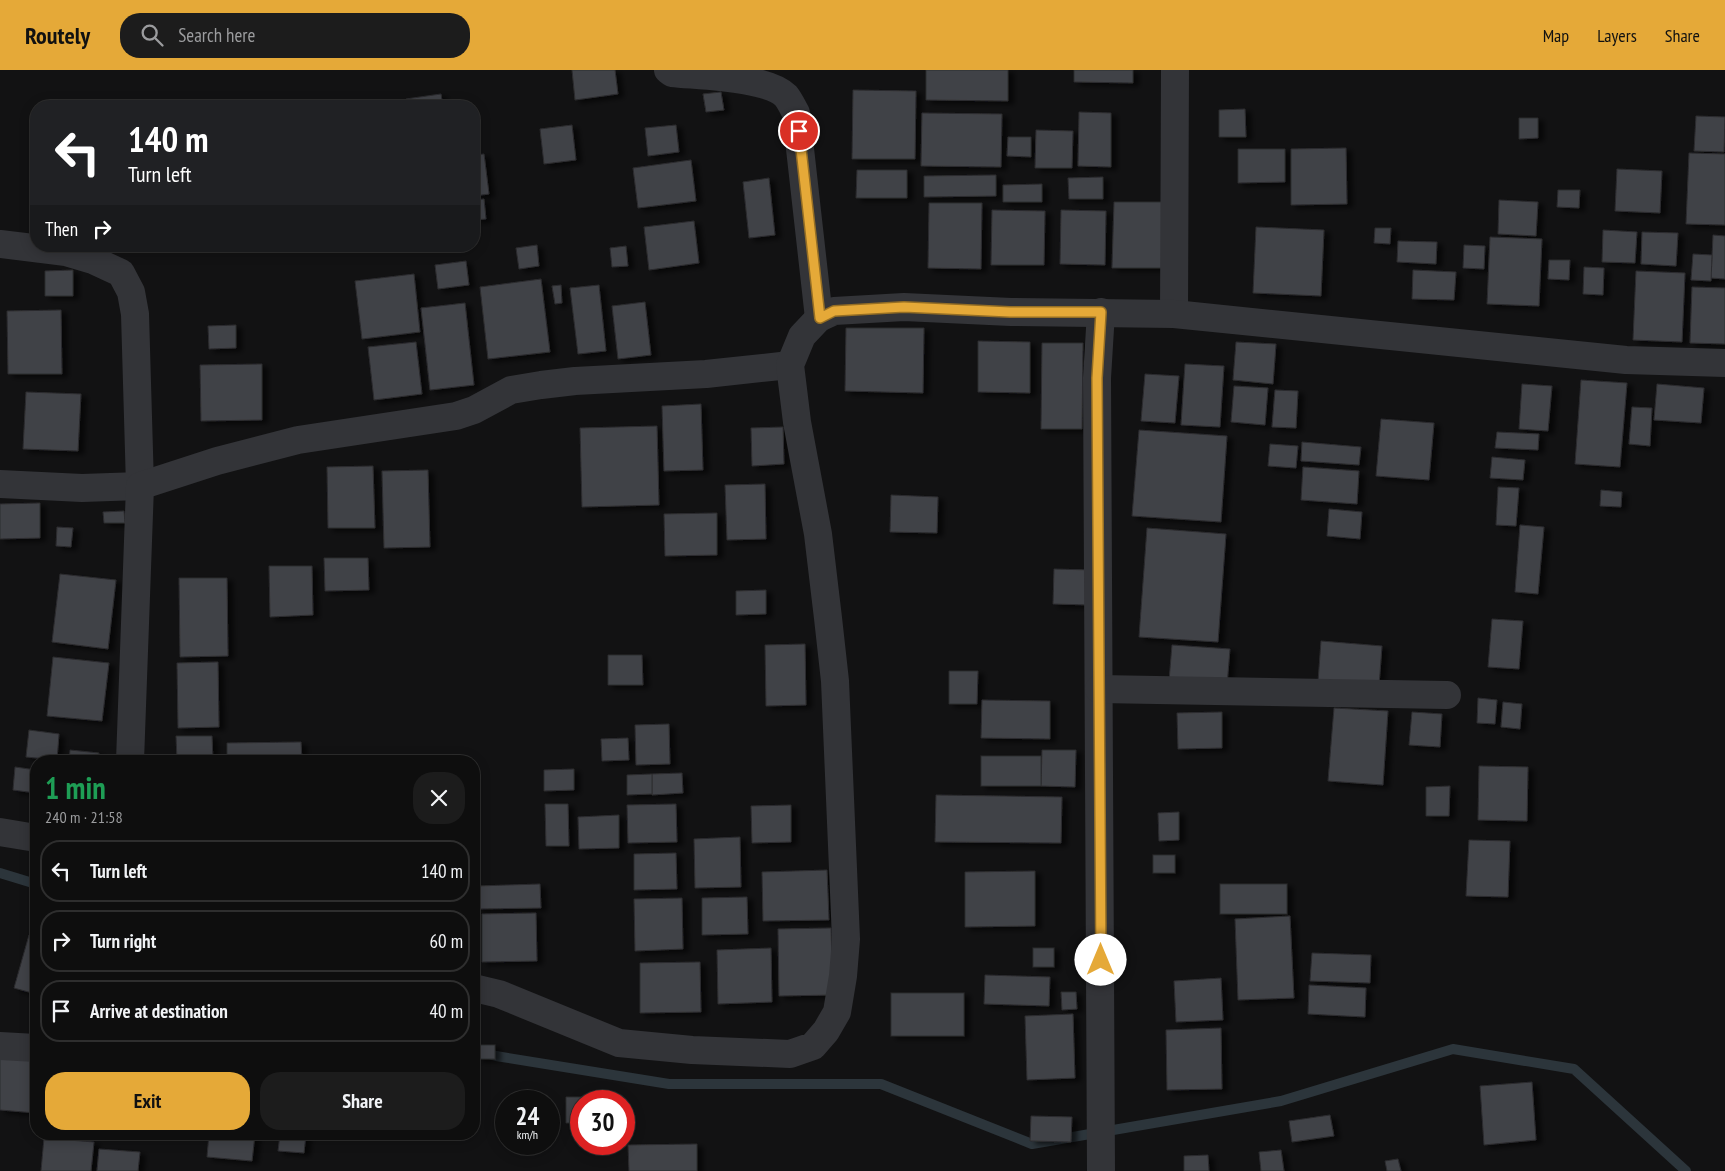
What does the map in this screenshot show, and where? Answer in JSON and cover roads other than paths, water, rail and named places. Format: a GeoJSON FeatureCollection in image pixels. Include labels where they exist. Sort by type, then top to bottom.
{"type":"FeatureCollection","features":[{"type":"Feature","properties":{"kind":"street"},"geometry":{"type":"LineString","coordinates":[[668,70],[672,73],[732,78],[769,86],[786,96],[796,113],[820,318]]}},
{"type":"Feature","properties":{"kind":"street"},"geometry":{"type":"LineString","coordinates":[[1174,314],[1175,70]]}},
{"type":"Feature","properties":{"kind":"street"},"geometry":{"type":"LineString","coordinates":[[0,244],[30,248]]}},
{"type":"Feature","properties":{"kind":"street"},"geometry":{"type":"LineString","coordinates":[[66,252],[94,260],[121,273],[131,292],[135,314],[140,486],[130,755]]}},
{"type":"Feature","properties":{"kind":"street"},"geometry":{"type":"LineString","coordinates":[[480,989],[499,994],[619,1043],[701,1050],[790,1054],[813,1046],[837,1012],[843,976],[846,938],[834,681],[818,534],[797,422],[790,365],[802,336],[820,318],[834,311],[904,307],[1010,312],[1174,314],[1626,360],[1725,363]]}},
{"type":"Feature","properties":{"kind":"street"},"geometry":{"type":"LineString","coordinates":[[1101,312],[1097,378],[1101,1171]]}},
{"type":"Feature","properties":{"kind":"street"},"geometry":{"type":"LineString","coordinates":[[0,484],[82,488],[140,486],[217,460],[298,440],[456,416],[474,410],[511,390],[575,381],[706,374],[790,365]]}},
{"type":"Feature","properties":{"kind":"street"},"geometry":{"type":"LineString","coordinates":[[1099,689],[1447,695]]}},
{"type":"Feature","properties":{"kind":"street"},"geometry":{"type":"LineString","coordinates":[[0,832],[30,837]]}},
{"type":"Feature","properties":{"kind":"street"},"geometry":{"type":"LineString","coordinates":[[0,1046],[30,1048]]}},
{"type":"Feature","properties":{"kind":"waterway"},"geometry":{"type":"LineString","coordinates":[[0,873],[30,882]]}},
{"type":"Feature","properties":{"kind":"waterway"},"geometry":{"type":"LineString","coordinates":[[480,1052],[496,1056],[669,1084],[881,1084],[1032,1144],[1281,1101],[1453,1049],[1574,1069],[1686,1171]]}}]}
